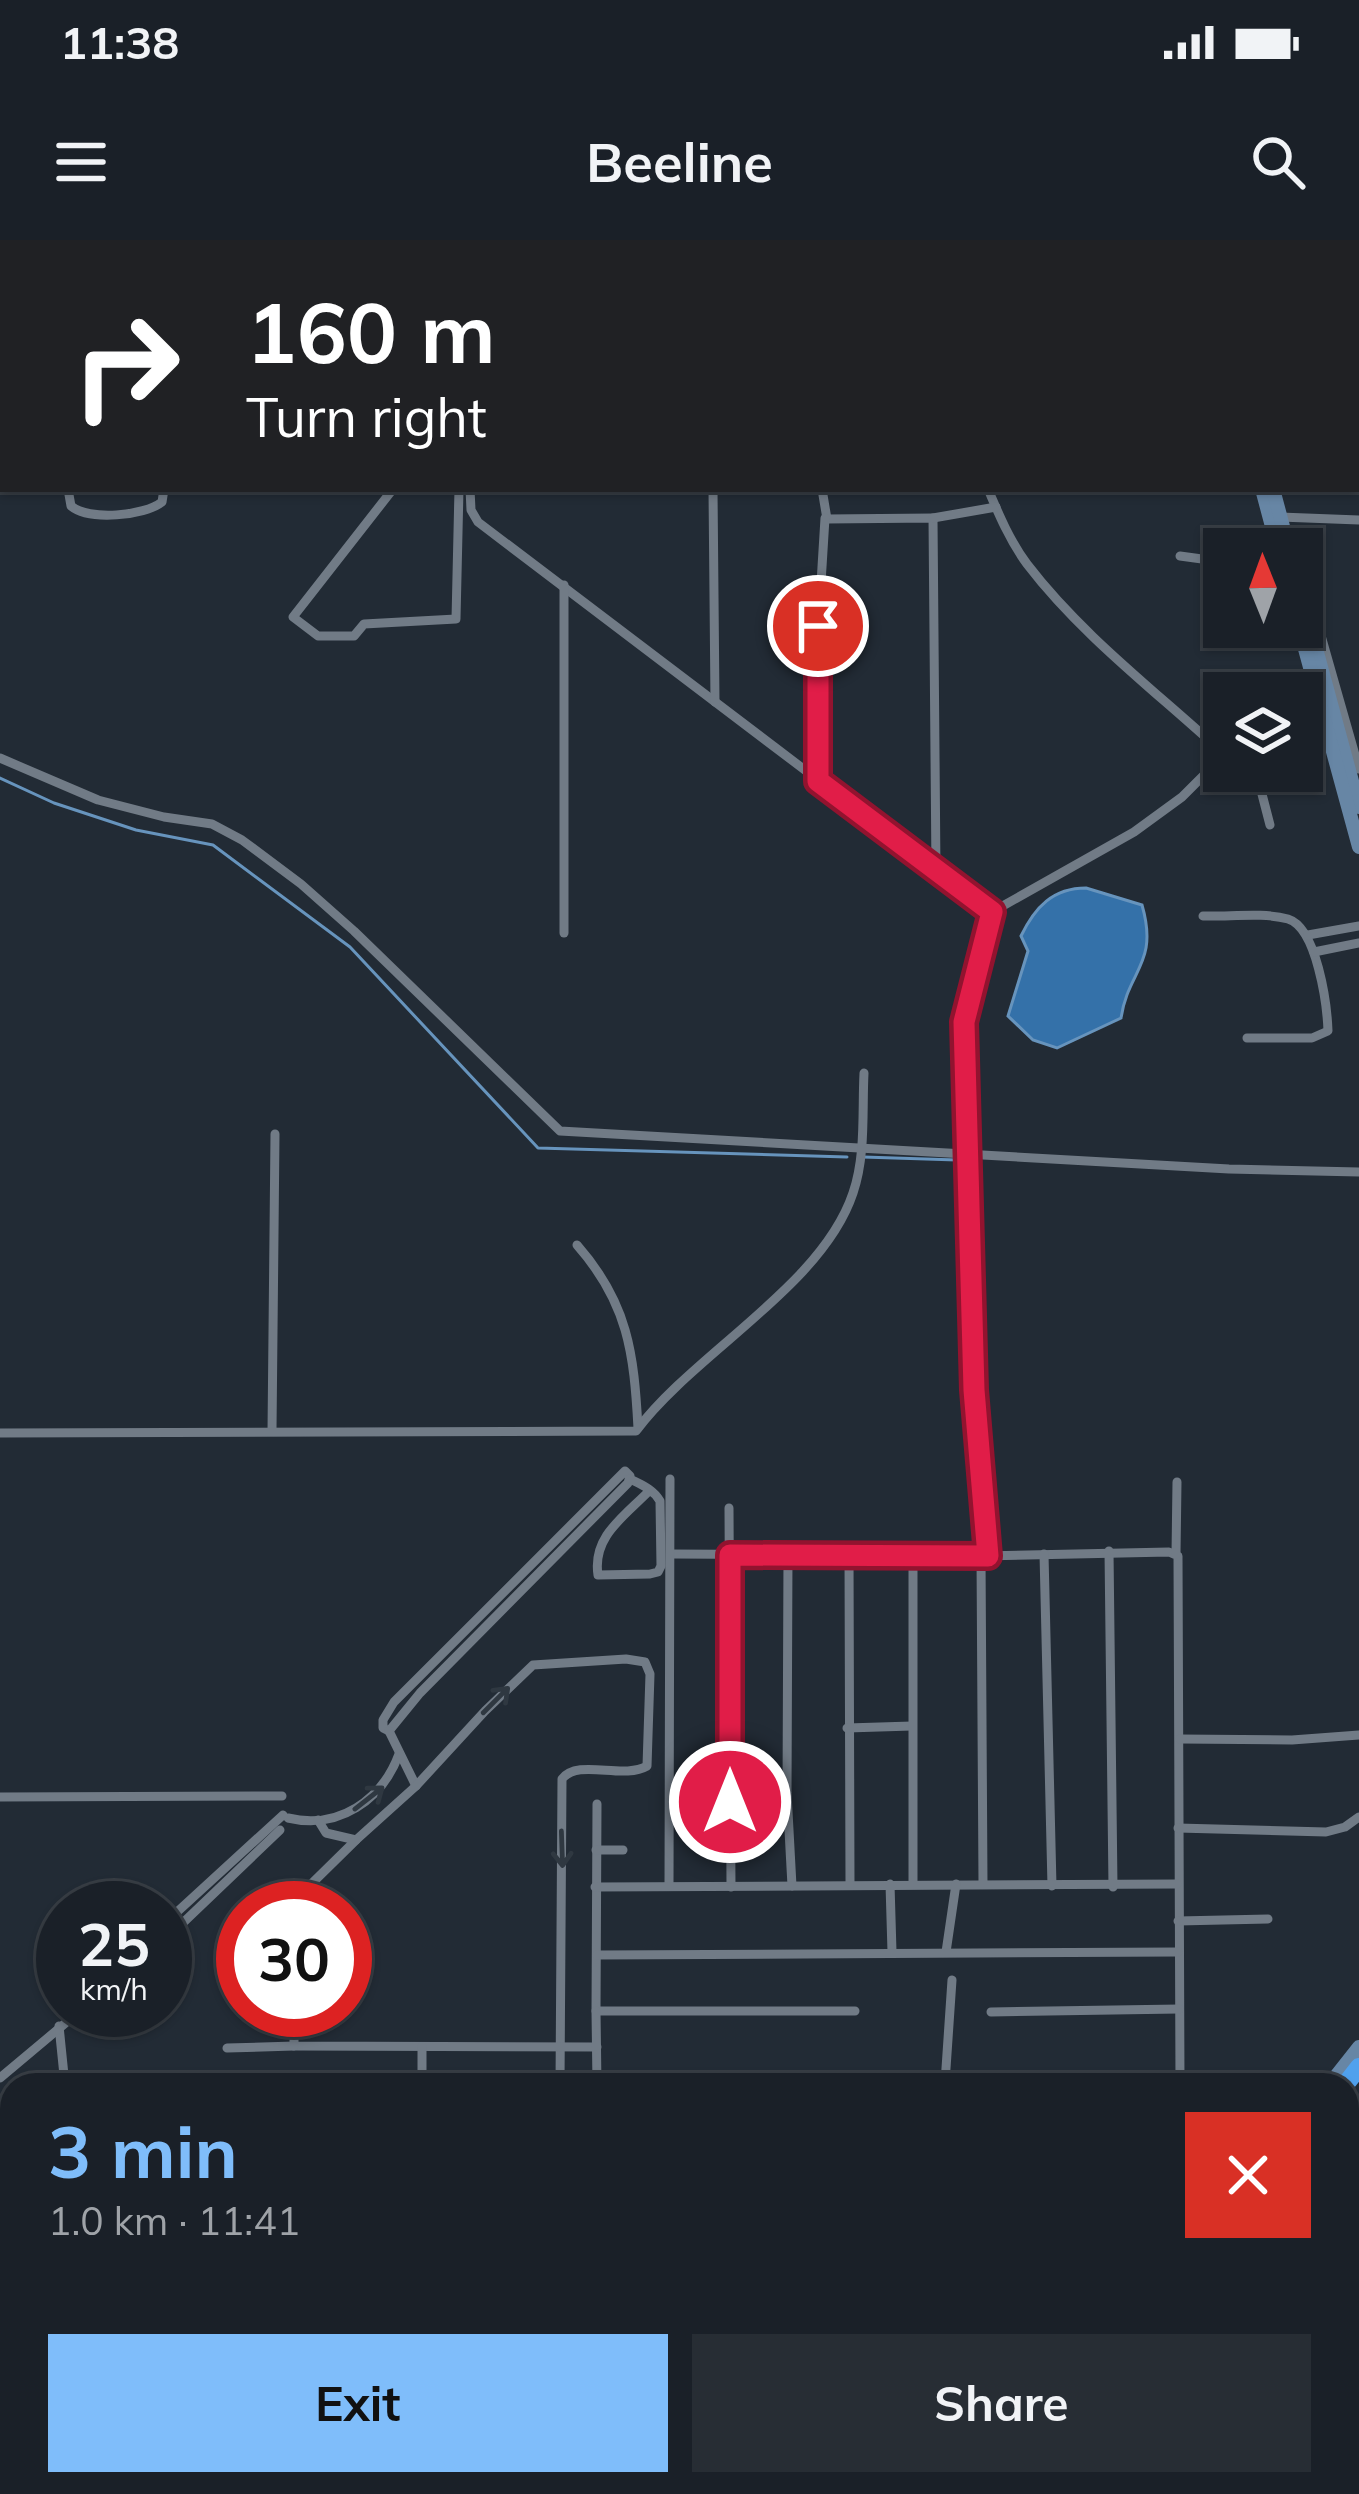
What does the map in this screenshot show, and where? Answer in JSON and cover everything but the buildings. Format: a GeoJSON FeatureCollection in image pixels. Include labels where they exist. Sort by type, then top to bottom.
{"type":"FeatureCollection","features":[{"type":"Feature","properties":{"kind":"main road"},"geometry":{"type":"LineString","coordinates":[[1263,492],[1272,528]]}},
{"type":"Feature","properties":{"kind":"main road"},"geometry":{"type":"LineString","coordinates":[[1274,492],[1287,528]]}},
{"type":"Feature","properties":{"kind":"main road"},"geometry":{"type":"LineString","coordinates":[[1307,648],[1337,707],[1358,798]]}},
{"type":"Feature","properties":{"kind":"main road"},"geometry":{"type":"LineString","coordinates":[[1312,648],[1359,847]]}},
{"type":"Feature","properties":{"kind":"main road"},"geometry":{"type":"LineString","coordinates":[[1338,2073],[1359,2047]]}},
{"type":"Feature","properties":{"kind":"street"},"geometry":{"type":"LineString","coordinates":[[69,492],[71,506],[85,514],[157,507],[163,492]]}},
{"type":"Feature","properties":{"kind":"street"},"geometry":{"type":"LineString","coordinates":[[391,492],[293,617],[318,636],[354,636],[364,624],[456,619],[469,492]]}},
{"type":"Feature","properties":{"kind":"street"},"geometry":{"type":"LineString","coordinates":[[460,492],[465,510],[478,522],[992,912]]}},
{"type":"Feature","properties":{"kind":"street"},"geometry":{"type":"LineString","coordinates":[[713,492],[715,702]]}},
{"type":"Feature","properties":{"kind":"street"},"geometry":{"type":"LineString","coordinates":[[818,781],[822,492]]}},
{"type":"Feature","properties":{"kind":"street"},"geometry":{"type":"LineString","coordinates":[[989,492],[1027,563],[1068,611],[1203,735]]}},
{"type":"Feature","properties":{"kind":"street"},"geometry":{"type":"LineString","coordinates":[[825,518],[933,518],[996,507]]}},
{"type":"Feature","properties":{"kind":"street"},"geometry":{"type":"LineString","coordinates":[[1284,517],[1359,520]]}},
{"type":"Feature","properties":{"kind":"street"},"geometry":{"type":"LineString","coordinates":[[933,518],[936,872]]}},
{"type":"Feature","properties":{"kind":"street"},"geometry":{"type":"LineString","coordinates":[[1180,556],[1203,559]]}},
{"type":"Feature","properties":{"kind":"street"},"geometry":{"type":"LineString","coordinates":[[564,585],[565,934]]}},
{"type":"Feature","properties":{"kind":"street"},"geometry":{"type":"LineString","coordinates":[[1322,648],[1359,769]]}},
{"type":"Feature","properties":{"kind":"street"},"geometry":{"type":"LineString","coordinates":[[1312,672],[1316,669]]}},
{"type":"Feature","properties":{"kind":"street"},"geometry":{"type":"LineString","coordinates":[[1337,707],[1359,706]]}},
{"type":"Feature","properties":{"kind":"street"},"geometry":{"type":"LineString","coordinates":[[0,758],[98,800],[216,825],[242,840],[354,931],[557,1130],[1229,1169],[1359,1172]]}},
{"type":"Feature","properties":{"kind":"street"},"geometry":{"type":"LineString","coordinates":[[992,912],[1134,832],[1183,797],[1203,776]]}},
{"type":"Feature","properties":{"kind":"street"},"geometry":{"type":"LineString","coordinates":[[1261,792],[1270,825]]}},
{"type":"Feature","properties":{"kind":"street"},"geometry":{"type":"LineString","coordinates":[[983,1884],[984,1556],[974,1390],[964,1016],[985,952],[992,912]]}},
{"type":"Feature","properties":{"kind":"street"},"geometry":{"type":"LineString","coordinates":[[1202,916],[1286,918],[1308,935],[1328,1031],[1312,1038],[1247,1038]]}},
{"type":"Feature","properties":{"kind":"street"},"geometry":{"type":"LineString","coordinates":[[1308,935],[1359,926]]}},
{"type":"Feature","properties":{"kind":"street"},"geometry":{"type":"LineString","coordinates":[[1314,952],[1359,943]]}},
{"type":"Feature","properties":{"kind":"street"},"geometry":{"type":"LineString","coordinates":[[0,1433],[638,1428],[819,1250],[852,1198],[861,1148],[864,1073]]}},
{"type":"Feature","properties":{"kind":"street"},"geometry":{"type":"LineString","coordinates":[[272,1431],[275,1134]]}},
{"type":"Feature","properties":{"kind":"street"},"geometry":{"type":"LineString","coordinates":[[577,1245],[607,1283],[626,1323],[638,1428]]}},
{"type":"Feature","properties":{"kind":"street"},"geometry":{"type":"LineString","coordinates":[[416,1786],[410,1766],[383,1728],[389,1708],[431,1673],[619,1472],[628,1473],[650,1490],[661,1507],[660,1569],[650,1574],[598,1575],[596,1552],[601,1541],[650,1490]]}},
{"type":"Feature","properties":{"kind":"street"},"geometry":{"type":"LineString","coordinates":[[669,1886],[670,1479]]}},
{"type":"Feature","properties":{"kind":"street"},"geometry":{"type":"LineString","coordinates":[[1177,1482],[1180,2073]]}},
{"type":"Feature","properties":{"kind":"street"},"geometry":{"type":"LineString","coordinates":[[729,1508],[731,1887]]}},
{"type":"Feature","properties":{"kind":"street"},"geometry":{"type":"LineString","coordinates":[[1109,1552],[1113,1887]]}},
{"type":"Feature","properties":{"kind":"street"},"geometry":{"type":"LineString","coordinates":[[672,1554],[1176,1554]]}},
{"type":"Feature","properties":{"kind":"street"},"geometry":{"type":"LineString","coordinates":[[849,1554],[850,1883]]}},
{"type":"Feature","properties":{"kind":"street"},"geometry":{"type":"LineString","coordinates":[[1044,1554],[1052,1886]]}},
{"type":"Feature","properties":{"kind":"street"},"geometry":{"type":"LineString","coordinates":[[788,1555],[787,1793],[792,1886]]}},
{"type":"Feature","properties":{"kind":"street"},"geometry":{"type":"LineString","coordinates":[[913,1556],[913,1884]]}},
{"type":"Feature","properties":{"kind":"street"},"geometry":{"type":"LineString","coordinates":[[314,1881],[416,1786],[533,1665],[645,1662],[650,1669],[647,1766],[631,1772],[568,1771],[562,1779],[560,2073]]}},
{"type":"Feature","properties":{"kind":"street"},"geometry":{"type":"LineString","coordinates":[[848,1728],[912,1726]]}},
{"type":"Feature","properties":{"kind":"street"},"geometry":{"type":"LineString","coordinates":[[1180,1738],[1292,1740],[1359,1735]]}},
{"type":"Feature","properties":{"kind":"street"},"geometry":{"type":"LineString","coordinates":[[192,1911],[285,1816],[318,1820],[370,1802],[386,1783],[399,1754]]}},
{"type":"Feature","properties":{"kind":"street"},"geometry":{"type":"LineString","coordinates":[[0,1797],[282,1796]]}},
{"type":"Feature","properties":{"kind":"street"},"geometry":{"type":"LineString","coordinates":[[597,1804],[597,2073]]}},
{"type":"Feature","properties":{"kind":"street"},"geometry":{"type":"LineString","coordinates":[[1178,1828],[1326,1832],[1345,1828],[1359,1817]]}},
{"type":"Feature","properties":{"kind":"street"},"geometry":{"type":"LineString","coordinates":[[318,1820],[326,1833],[356,1840]]}},
{"type":"Feature","properties":{"kind":"street"},"geometry":{"type":"LineString","coordinates":[[192,1900],[280,1829]]}},
{"type":"Feature","properties":{"kind":"street"},"geometry":{"type":"LineString","coordinates":[[596,1850],[623,1850]]}},
{"type":"Feature","properties":{"kind":"street"},"geometry":{"type":"LineString","coordinates":[[890,1884],[892,1952]]}},
{"type":"Feature","properties":{"kind":"street"},"geometry":{"type":"LineString","coordinates":[[946,1952],[956,1884]]}},
{"type":"Feature","properties":{"kind":"street"},"geometry":{"type":"LineString","coordinates":[[595,1887],[1177,1884]]}},
{"type":"Feature","properties":{"kind":"street"},"geometry":{"type":"LineString","coordinates":[[1178,1921],[1268,1919]]}},
{"type":"Feature","properties":{"kind":"street"},"geometry":{"type":"LineString","coordinates":[[597,1955],[1178,1952]]}},
{"type":"Feature","properties":{"kind":"street"},"geometry":{"type":"LineString","coordinates":[[947,2073],[952,1980]]}},
{"type":"Feature","properties":{"kind":"street"},"geometry":{"type":"LineString","coordinates":[[991,2012],[1179,2009]]}},
{"type":"Feature","properties":{"kind":"street"},"geometry":{"type":"LineString","coordinates":[[596,2012],[855,2012]]}},
{"type":"Feature","properties":{"kind":"street"},"geometry":{"type":"LineString","coordinates":[[6,2073],[47,2037]]}},
{"type":"Feature","properties":{"kind":"street"},"geometry":{"type":"LineString","coordinates":[[60,2037],[64,2073]]}},
{"type":"Feature","properties":{"kind":"street"},"geometry":{"type":"LineString","coordinates":[[295,2037],[295,2046]]}},
{"type":"Feature","properties":{"kind":"street"},"geometry":{"type":"LineString","coordinates":[[422,2047],[422,2073]]}},
{"type":"Feature","properties":{"kind":"street"},"geometry":{"type":"LineString","coordinates":[[227,2048],[597,2047]]}},
{"type":"Feature","properties":{"kind":"water"},"geometry":{"type":"Polygon","coordinates":[[[1086,888],[1142,905],[1145,954],[1121,1018],[1057,1048],[1033,1040],[1008,1016],[1028,951],[1021,936],[1046,901],[1064,891],[1086,888]]]}},
{"type":"Feature","properties":{"kind":"waterway"},"geometry":{"type":"LineString","coordinates":[[0,778],[54,803],[136,830],[213,845],[350,947],[538,1148],[847,1157]]}},
{"type":"Feature","properties":{"kind":"waterway"},"geometry":{"type":"LineString","coordinates":[[863,1157],[957,1160]]}},
{"type":"Feature","properties":{"kind":"route"},"geometry":{"type":"LineString","coordinates":[[730,1802],[730,1555],[988,1556],[974,1390],[964,1022],[992,912],[818,781],[818,626]]}}]}
